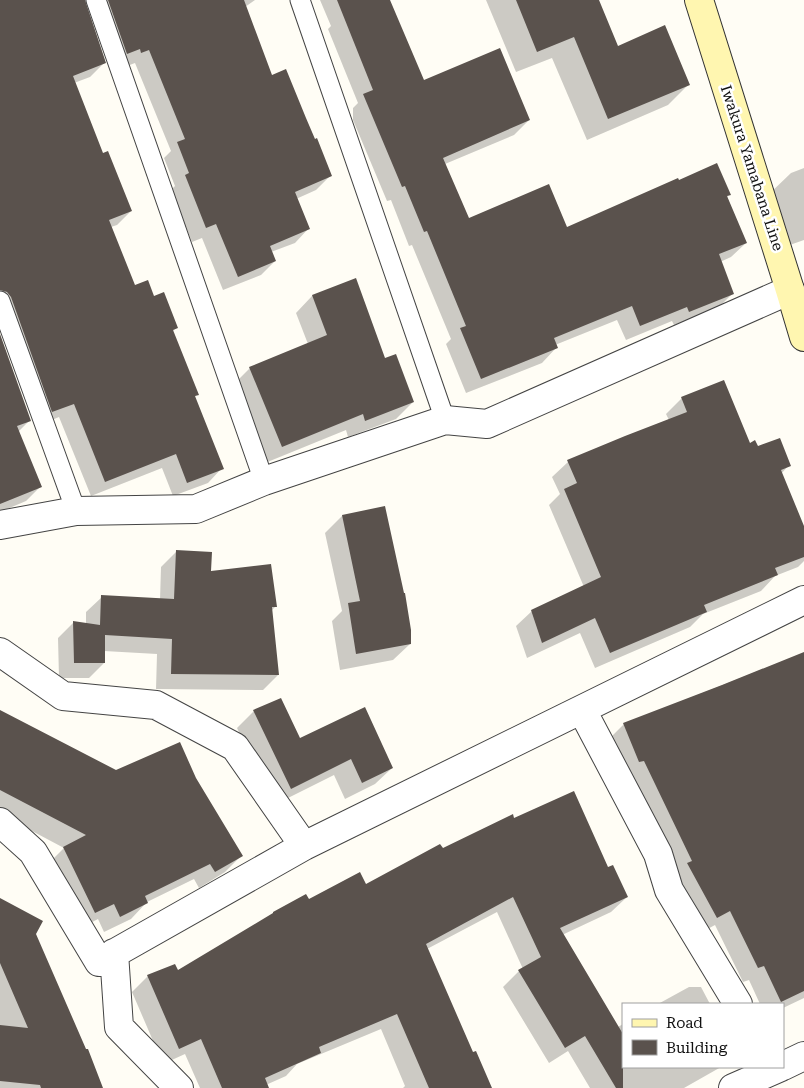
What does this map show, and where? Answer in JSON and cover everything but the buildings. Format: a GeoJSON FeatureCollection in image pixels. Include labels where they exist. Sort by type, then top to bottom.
{"type":"FeatureCollection","features":[{"type":"Feature","properties":{"kind":"main road","name":"Iwakura Yamabana Line"},"geometry":{"type":"LineString","coordinates":[[699,0],[804,337]]}},
{"type":"Feature","properties":{"kind":"street"},"geometry":{"type":"LineString","coordinates":[[0,525],[76,512],[196,509],[264,481],[445,420],[487,424],[790,290]]}},
{"type":"Feature","properties":{"kind":"street"},"geometry":{"type":"LineString","coordinates":[[0,822],[33,852],[99,962],[304,846],[804,600]]}},
{"type":"Feature","properties":{"kind":"street"},"geometry":{"type":"LineString","coordinates":[[0,652],[63,696],[156,705],[235,747],[304,846]]}},
{"type":"Feature","properties":{"kind":"street"},"geometry":{"type":"LineString","coordinates":[[582,710],[658,854],[669,890],[737,1003]]}},
{"type":"Feature","properties":{"kind":"street"},"geometry":{"type":"LineString","coordinates":[[114,953],[118,1027],[179,1088]]}},
{"type":"Feature","properties":{"kind":"street"},"geometry":{"type":"LineString","coordinates":[[784,1065],[804,1056]]}},
{"type":"Feature","properties":{"kind":"street"},"geometry":{"type":"LineString","coordinates":[[733,1088],[777,1068]]}},
{"type":"Feature","properties":{"kind":"lane"},"geometry":{"type":"LineString","coordinates":[[96,0],[264,481]]}},
{"type":"Feature","properties":{"kind":"lane"},"geometry":{"type":"LineString","coordinates":[[300,0],[445,420]]}},
{"type":"Feature","properties":{"kind":"lane"},"geometry":{"type":"LineString","coordinates":[[0,300],[76,512]]}}]}
